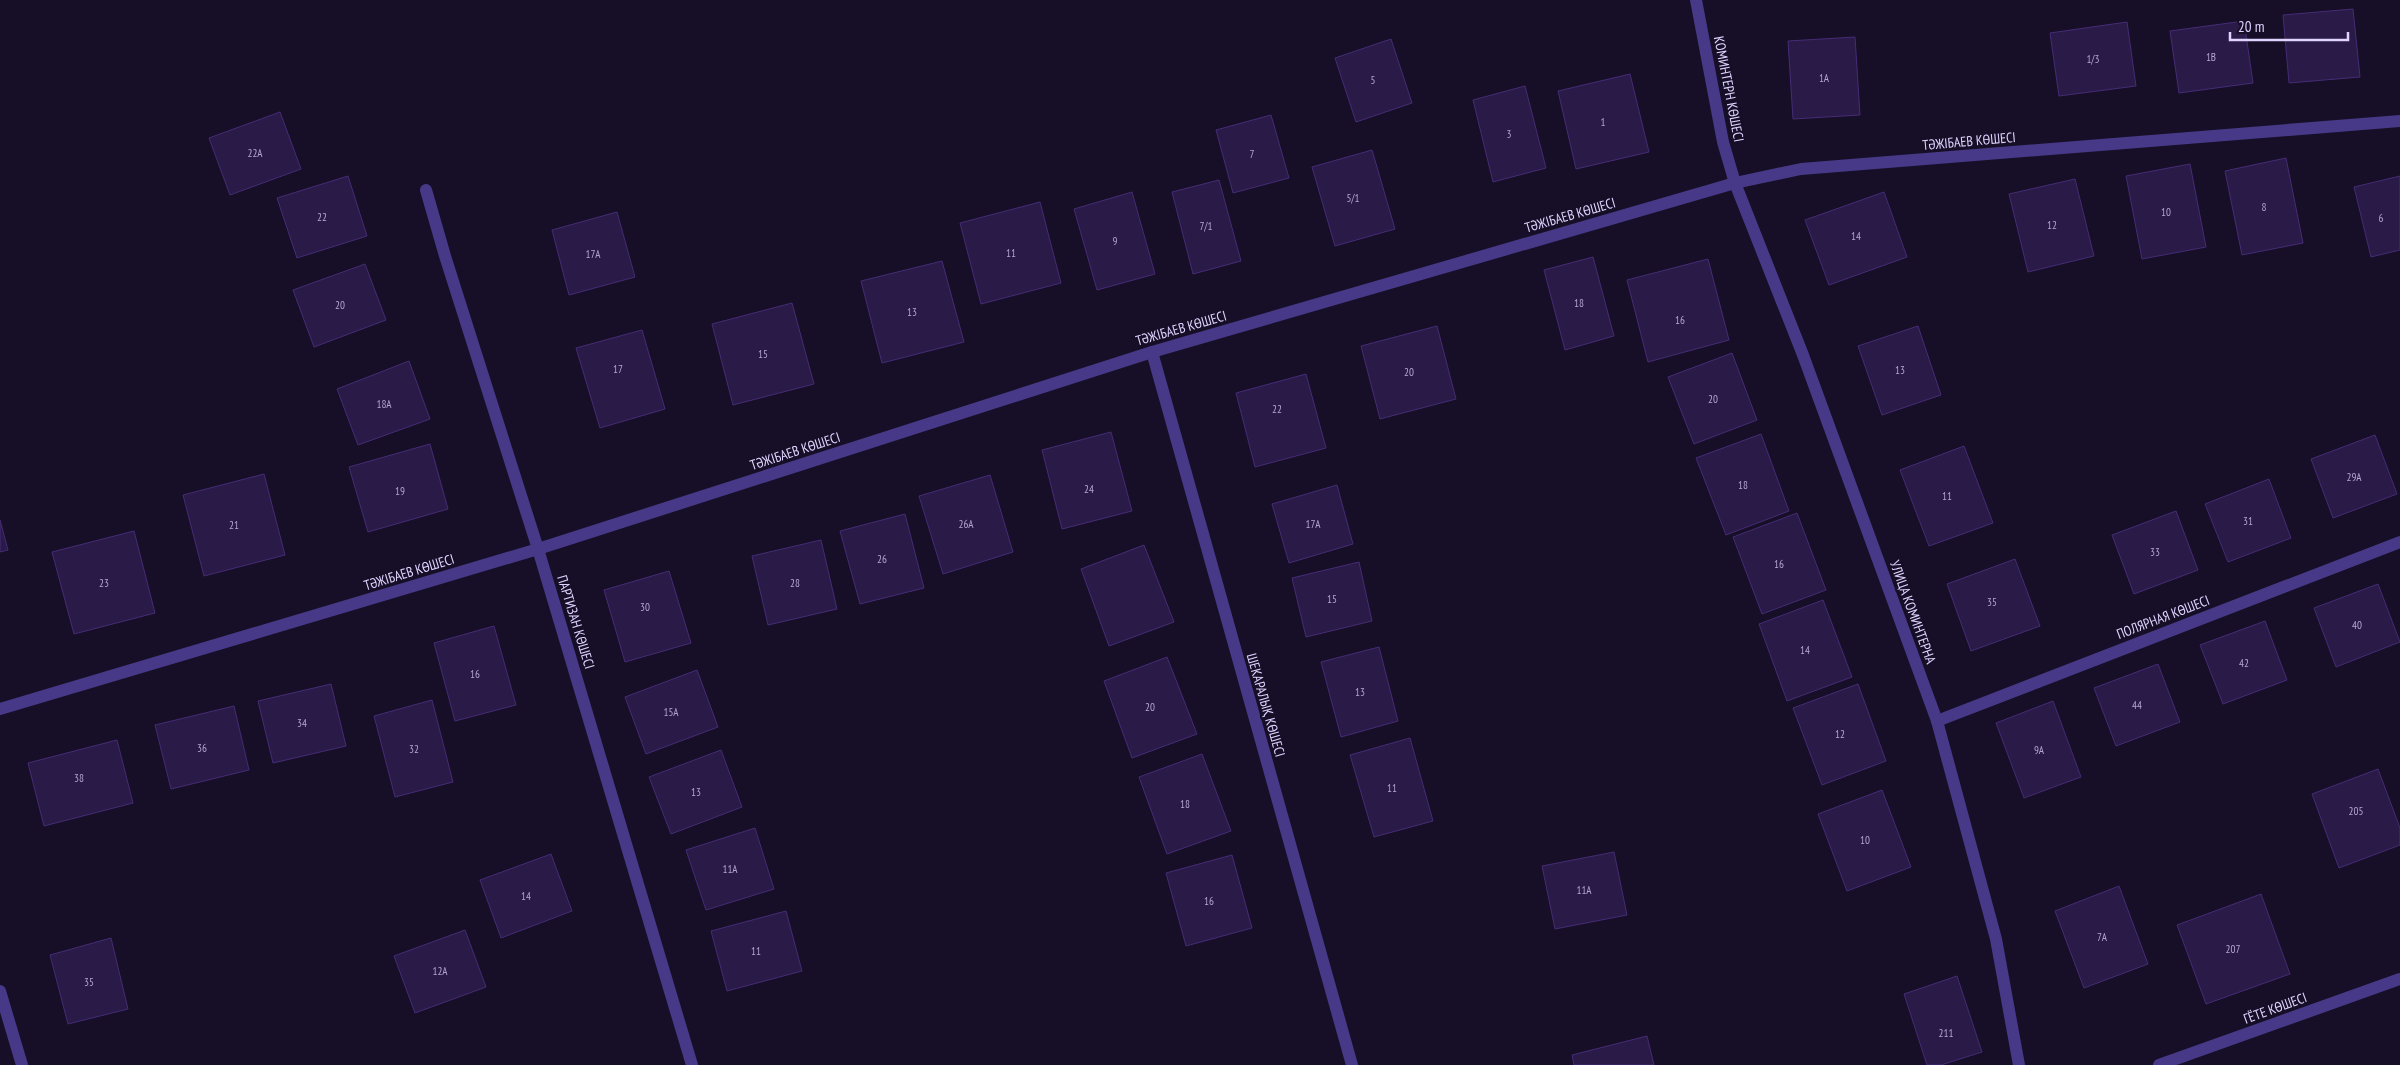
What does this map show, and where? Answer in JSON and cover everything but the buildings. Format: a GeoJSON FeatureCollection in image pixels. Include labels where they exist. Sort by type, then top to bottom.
{"type":"FeatureCollection","features":[{"type":"Feature","properties":{"kind":"street","name":"КОМИНТЕРН КӨШЕСІ"},"geometry":{"type":"LineString","coordinates":[[1696,0],[1723,142],[1735,183]]}},
{"type":"Feature","properties":{"kind":"street","name":"ТӘЖІБАЕВ КӨШЕСІ"},"geometry":{"type":"LineString","coordinates":[[0,709],[538,549],[1152,352],[1735,183],[1802,170],[2400,121]]}},
{"type":"Feature","properties":{"kind":"street","name":"УЛИЦА КОМИНТЕРНА"},"geometry":{"type":"LineString","coordinates":[[1735,183],[1803,355],[1937,721],[1996,939],[2019,1065]]}},
{"type":"Feature","properties":{"kind":"street","name":"ПАРТИЗАН КӨШЕСІ"},"geometry":{"type":"LineString","coordinates":[[426,190],[445,256],[538,549],[692,1065]]}},
{"type":"Feature","properties":{"kind":"street","name":"ШЕКАРАЛЫҚ КӨШЕСІ"},"geometry":{"type":"LineString","coordinates":[[1152,352],[1352,1065]]}},
{"type":"Feature","properties":{"kind":"street","name":"ПОЛЯРНАЯ КӨШЕСІ"},"geometry":{"type":"LineString","coordinates":[[1937,721],[2400,542]]}},
{"type":"Feature","properties":{"kind":"street","name":"ГЁТЕ КӨШЕСІ"},"geometry":{"type":"LineString","coordinates":[[2159,1065],[2400,979]]}},
{"type":"Feature","properties":{"kind":"street"},"geometry":{"type":"LineString","coordinates":[[0,991],[22,1065]]}}]}
